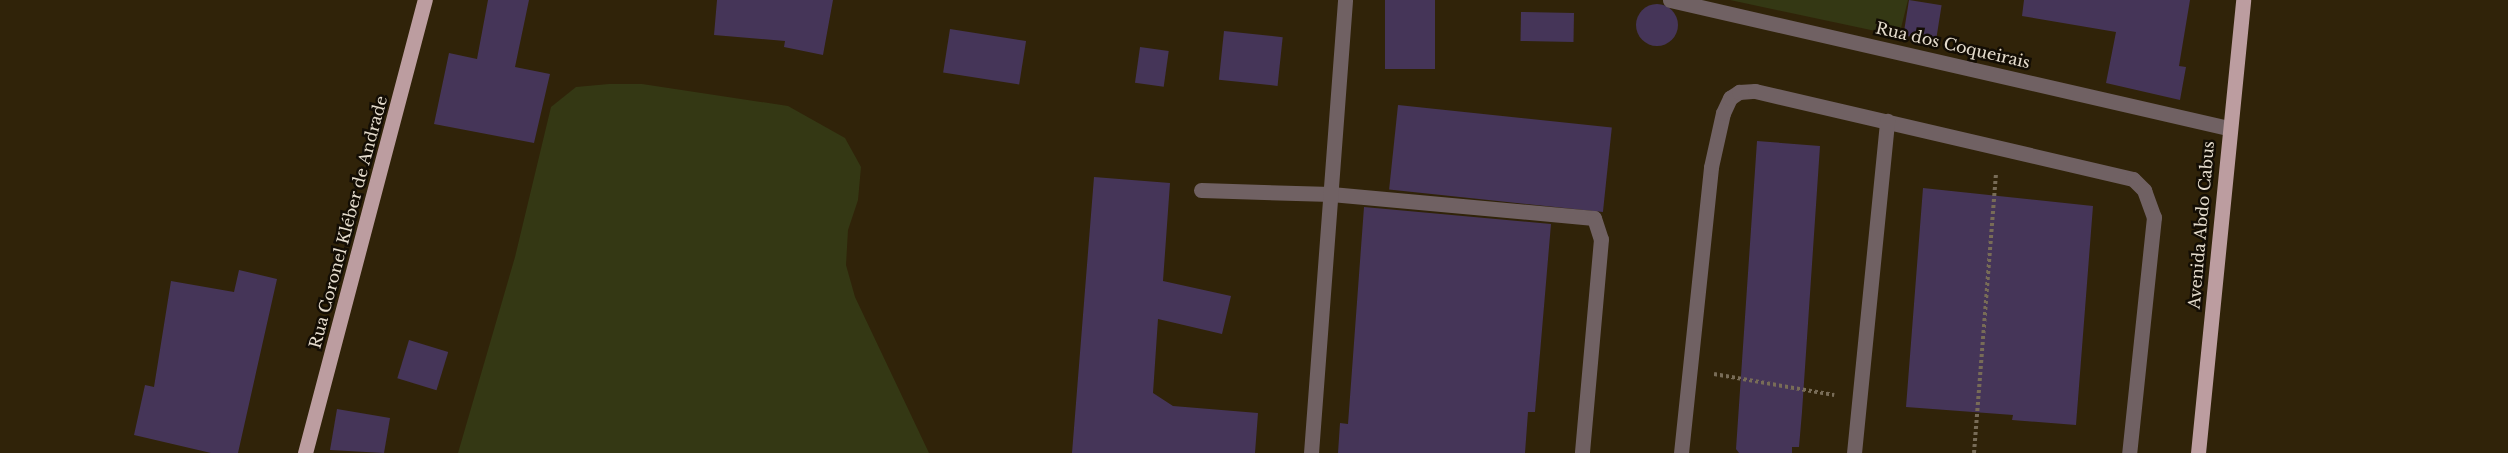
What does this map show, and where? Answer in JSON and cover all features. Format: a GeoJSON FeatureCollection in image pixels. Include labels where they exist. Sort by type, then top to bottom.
{"type":"FeatureCollection","features":[{"type":"Feature","properties":{"kind":"main road","name":"Rua Coronel Kléber de Andrade"},"geometry":{"type":"LineString","coordinates":[[305,453],[425,0]]}},
{"type":"Feature","properties":{"kind":"main road","name":"Avenida Abdo Cabus"},"geometry":{"type":"LineString","coordinates":[[2198,453],[2228,128],[2243,0]]}},
{"type":"Feature","properties":{"kind":"street"},"geometry":{"type":"LineString","coordinates":[[1311,453],[1345,0]]}},
{"type":"Feature","properties":{"kind":"street","name":"Rua dos Coqueirais"},"geometry":{"type":"LineString","coordinates":[[1670,0],[1726,10],[2228,128]]}},
{"type":"Feature","properties":{"kind":"street"},"geometry":{"type":"LineString","coordinates":[[1681,453],[1711,167],[1723,113],[1730,98],[1739,92],[1755,91],[2115,172],[2133,179],[2152,203],[2154,217],[2129,453]]}},
{"type":"Feature","properties":{"kind":"street"},"geometry":{"type":"LineString","coordinates":[[1854,453],[1887,121]]}},
{"type":"Feature","properties":{"kind":"street"},"geometry":{"type":"LineString","coordinates":[[1201,190],[1331,194],[1594,218],[1601,239],[1581,453]]}},
{"type":"Feature","properties":{"kind":"path"},"geometry":{"type":"LineString","coordinates":[[1974,453],[1998,145]]}},
{"type":"Feature","properties":{"kind":"path"},"geometry":{"type":"LineString","coordinates":[[1690,369],[1859,400]]}},
{"type":"Feature","properties":{"kind":"green space"},"geometry":{"type":"Polygon","coordinates":[[[1730,0],[1908,0],[1899,36],[1730,0]]]}},
{"type":"Feature","properties":{"kind":"green space"},"geometry":{"type":"Polygon","coordinates":[[[642,84],[788,106],[845,138],[861,167],[858,200],[848,230],[846,265],[855,297],[929,453],[458,453],[515,257],[551,107],[576,87],[642,84]]]}},
{"type":"Feature","properties":{"kind":"building"},"geometry":{"type":"Polygon","coordinates":[[[488,0],[529,0],[515,67],[550,74],[534,143],[434,124],[449,53],[477,59],[488,0]]]}},
{"type":"Feature","properties":{"kind":"building"},"geometry":{"type":"Polygon","coordinates":[[[717,0],[833,0],[823,55],[784,47],[785,41],[714,35],[717,0]]]}},
{"type":"Feature","properties":{"kind":"building"},"geometry":{"type":"Polygon","coordinates":[[[1385,0],[1435,0],[1435,69],[1385,69],[1385,0]]]}},
{"type":"Feature","properties":{"kind":"building"},"geometry":{"type":"Polygon","coordinates":[[[1909,0],[1942,5],[1936,41],[1903,36],[1909,0]]]}},
{"type":"Feature","properties":{"kind":"building"},"geometry":{"type":"Polygon","coordinates":[[[2024,0],[2190,0],[2179,66],[2186,67],[2180,100],[2106,83],[2116,32],[2022,16],[2024,0]]]}},
{"type":"Feature","properties":{"kind":"building"},"geometry":{"type":"Polygon","coordinates":[[[1657,4],[1672,10],[1678,25],[1672,40],[1657,46],[1642,40],[1636,25],[1642,10],[1657,4]]]}},
{"type":"Feature","properties":{"kind":"building"},"geometry":{"type":"Polygon","coordinates":[[[1521,12],[1574,13],[1573,42],[1520,41],[1521,12]]]}},
{"type":"Feature","properties":{"kind":"building"},"geometry":{"type":"Polygon","coordinates":[[[950,29],[1026,41],[1019,85],[943,72],[950,29]]]}},
{"type":"Feature","properties":{"kind":"building"},"geometry":{"type":"Polygon","coordinates":[[[1224,31],[1283,37],[1278,86],[1219,80],[1224,31]]]}},
{"type":"Feature","properties":{"kind":"building"},"geometry":{"type":"Polygon","coordinates":[[[1140,47],[1169,51],[1164,87],[1135,83],[1140,47]]]}},
{"type":"Feature","properties":{"kind":"building"},"geometry":{"type":"Polygon","coordinates":[[[1398,105],[1612,127],[1603,212],[1389,190],[1398,105]]]}},
{"type":"Feature","properties":{"kind":"building"},"geometry":{"type":"Polygon","coordinates":[[[1757,141],[1820,146],[1799,447],[1792,447],[1792,453],[1739,453],[1736,449],[1757,141]]]}},
{"type":"Feature","properties":{"kind":"building"},"geometry":{"type":"Polygon","coordinates":[[[1094,177],[1170,183],[1163,281],[1231,296],[1222,334],[1158,319],[1153,393],[1173,406],[1258,413],[1255,453],[1072,453],[1094,177]]]}},
{"type":"Feature","properties":{"kind":"building"},"geometry":{"type":"Polygon","coordinates":[[[1923,188],[2093,206],[2076,425],[2012,420],[2013,415],[1906,407],[1923,188]]]}},
{"type":"Feature","properties":{"kind":"building"},"geometry":{"type":"Polygon","coordinates":[[[1364,207],[1551,224],[1535,412],[1528,412],[1525,453],[1338,453],[1340,423],[1348,424],[1364,207]]]}},
{"type":"Feature","properties":{"kind":"building"},"geometry":{"type":"Polygon","coordinates":[[[239,270],[277,279],[238,453],[211,453],[134,435],[145,385],[154,387],[171,281],[234,292],[239,270]]]}},
{"type":"Feature","properties":{"kind":"building"},"geometry":{"type":"Polygon","coordinates":[[[409,340],[448,352],[437,390],[397,378],[409,340]]]}},
{"type":"Feature","properties":{"kind":"building"},"geometry":{"type":"Polygon","coordinates":[[[337,409],[390,418],[384,453],[330,450],[337,409]]]}}]}
